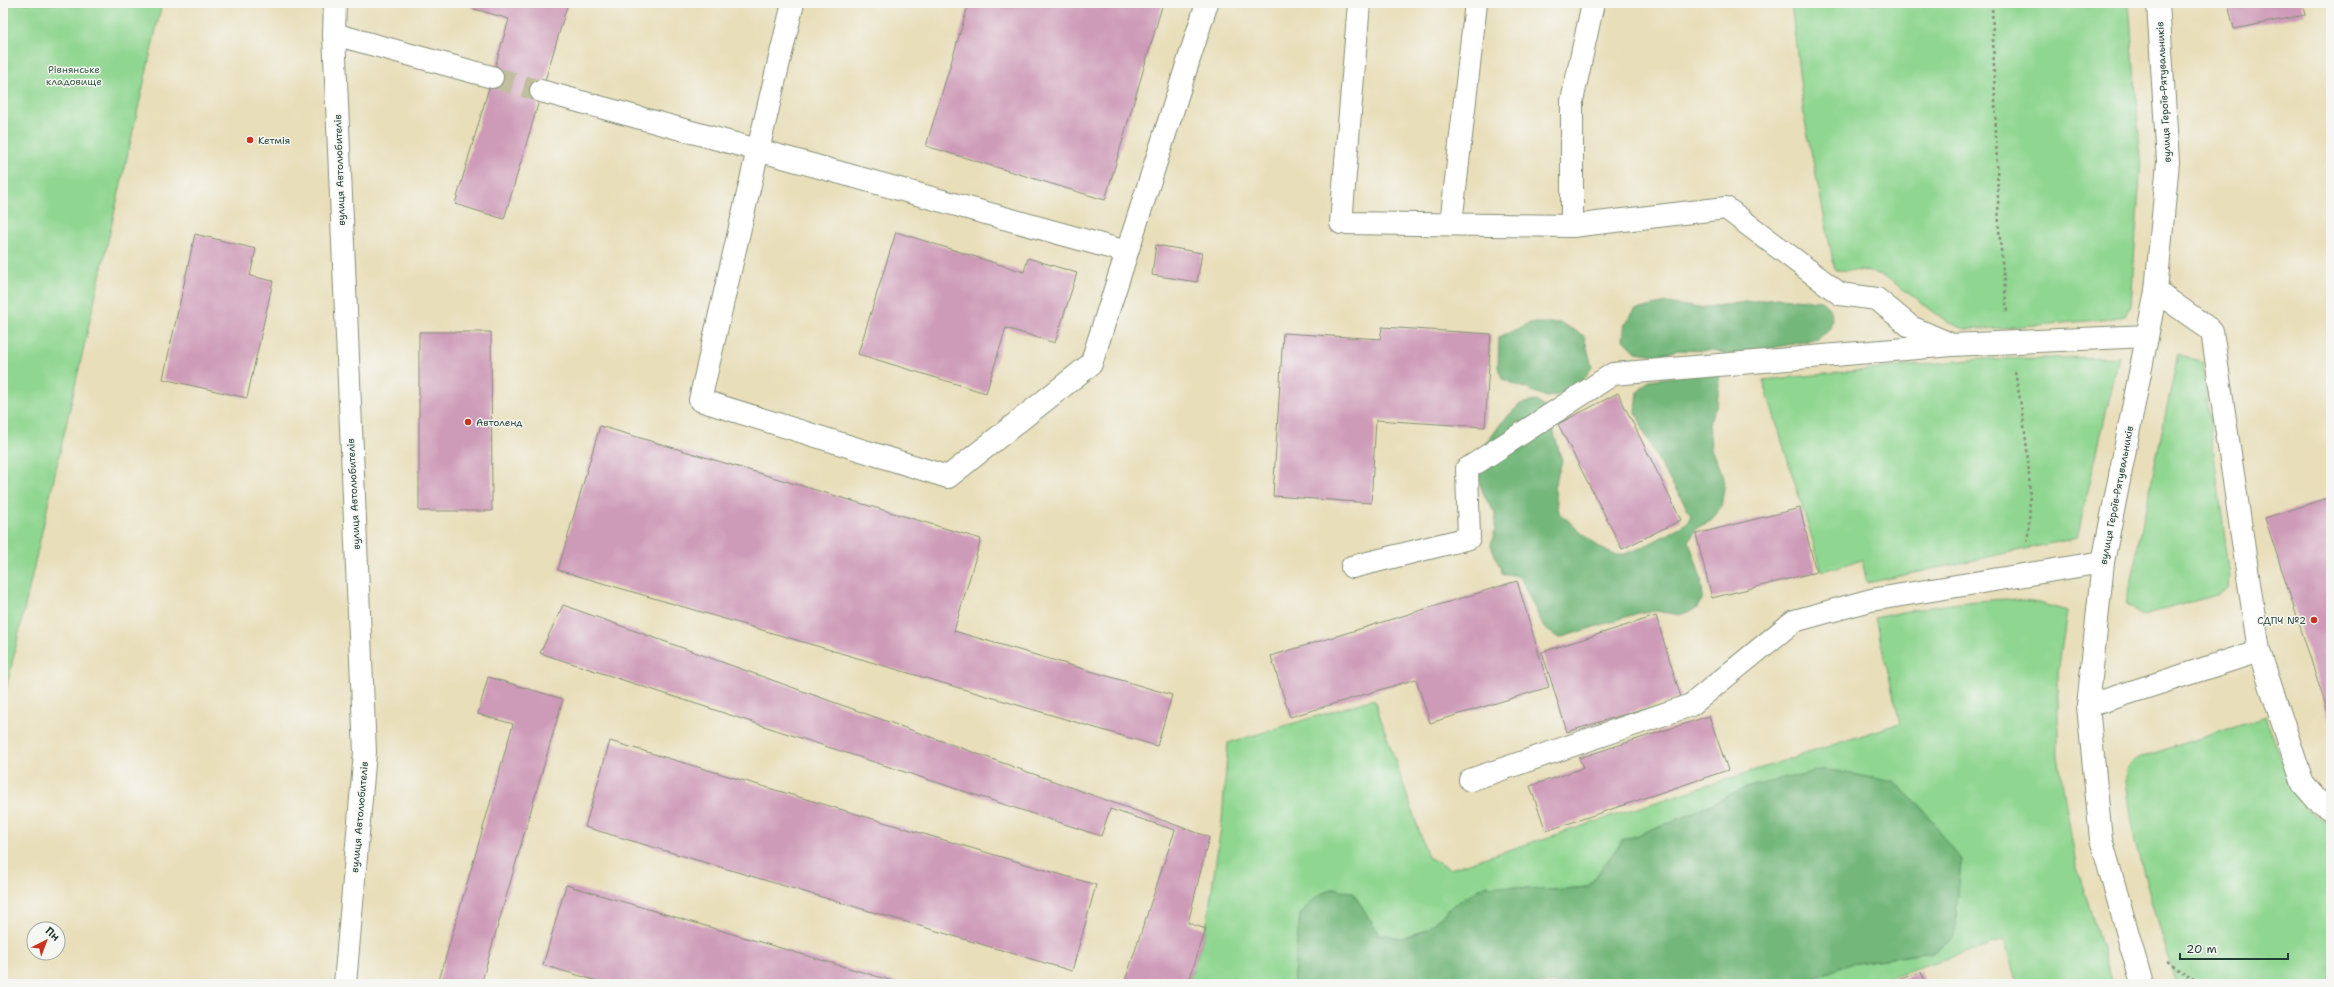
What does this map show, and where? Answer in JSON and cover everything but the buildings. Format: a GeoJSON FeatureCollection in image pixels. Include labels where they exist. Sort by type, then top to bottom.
{"type":"FeatureCollection","features":[{"type":"Feature","properties":{"kind":"street","name":"вулиця Автолюбителів"},"geometry":{"type":"LineString","coordinates":[[335,3],[334,34],[365,752],[345,984]]}},
{"type":"Feature","properties":{"kind":"street"},"geometry":{"type":"LineString","coordinates":[[793,3],[700,400],[948,477],[1092,364],[1207,3]]}},
{"type":"Feature","properties":{"kind":"street"},"geometry":{"type":"LineString","coordinates":[[1359,3],[1341,223],[1572,226],[1726,208],[1840,294],[1877,299],[1910,327],[1952,345]]}},
{"type":"Feature","properties":{"kind":"street"},"geometry":{"type":"LineString","coordinates":[[1451,224],[1476,3]]}},
{"type":"Feature","properties":{"kind":"street"},"geometry":{"type":"LineString","coordinates":[[1572,226],[1572,101],[1593,3]]}},
{"type":"Feature","properties":{"kind":"street","name":"вулиця Героїв-Рятувальників"},"geometry":{"type":"LineString","coordinates":[[2142,984],[2101,839],[2088,706],[2103,562],[2156,290],[2168,162],[2158,3]]}},
{"type":"Feature","properties":{"kind":"street"},"geometry":{"type":"LineString","coordinates":[[334,34],[492,77]]}},
{"type":"Feature","properties":{"kind":"street"},"geometry":{"type":"LineString","coordinates":[[541,91],[1127,252]]}},
{"type":"Feature","properties":{"kind":"street"},"geometry":{"type":"LineString","coordinates":[[2156,290],[2212,332],[2259,651],[2303,784],[2317,800],[2331,810]]}},
{"type":"Feature","properties":{"kind":"street"},"geometry":{"type":"LineString","coordinates":[[1352,567],[1469,538],[1467,469],[1612,374],[1952,345],[2147,336]]}},
{"type":"Feature","properties":{"kind":"street"},"geometry":{"type":"LineString","coordinates":[[1470,780],[1691,705],[1794,621],[1871,600],[2103,562]]}},
{"type":"Feature","properties":{"kind":"street"},"geometry":{"type":"LineString","coordinates":[[2088,706],[2259,651]]}},
{"type":"Feature","properties":{"kind":"path"},"geometry":{"type":"LineString","coordinates":[[1992,3],[2000,229],[2010,342],[2029,461],[2030,520],[2023,575]]}},
{"type":"Feature","properties":{"kind":"green space","name":"Рівнянське кладовище"},"geometry":{"type":"Polygon","coordinates":[[[3,3],[162,3],[3,703],[3,3]]]}},
{"type":"Feature","properties":{"kind":"green space"},"geometry":{"type":"Polygon","coordinates":[[[1791,3],[2129,3],[2141,160],[2131,304],[2125,316],[2113,319],[1985,329],[1965,329],[1949,323],[1885,276],[1868,271],[1835,270],[1804,116],[1791,3]]]}},
{"type":"Feature","properties":{"kind":"green space"},"geometry":{"type":"Polygon","coordinates":[[[1777,298],[1821,301],[1830,309],[1832,321],[1829,330],[1818,339],[1736,355],[1711,351],[1678,350],[1658,355],[1636,352],[1623,339],[1625,323],[1635,310],[1667,303],[1699,308],[1777,298]]]}},
{"type":"Feature","properties":{"kind":"green space"},"geometry":{"type":"Polygon","coordinates":[[[1530,323],[1561,323],[1584,336],[1592,367],[1574,392],[1547,397],[1502,379],[1498,367],[1499,337],[1530,323]]]}},
{"type":"Feature","properties":{"kind":"green space"},"geometry":{"type":"Polygon","coordinates":[[[2178,354],[2202,362],[2230,578],[2227,588],[2220,594],[2144,615],[2126,604],[2178,354]]]}},
{"type":"Feature","properties":{"kind":"green space"},"geometry":{"type":"Polygon","coordinates":[[[2119,357],[2077,538],[1867,583],[1862,560],[1822,571],[1763,380],[1981,359],[2119,357]]]}},
{"type":"Feature","properties":{"kind":"green space"},"geometry":{"type":"Polygon","coordinates":[[[1717,371],[1719,384],[1717,404],[1709,423],[1711,449],[1725,482],[1721,507],[1711,521],[1698,527],[1689,541],[1701,579],[1703,598],[1696,609],[1679,615],[1657,611],[1642,612],[1559,638],[1544,628],[1522,581],[1516,575],[1503,575],[1491,545],[1495,529],[1495,513],[1484,496],[1479,480],[1481,451],[1502,422],[1520,404],[1536,401],[1547,409],[1562,461],[1554,487],[1559,512],[1593,543],[1616,555],[1622,555],[1641,548],[1674,531],[1688,522],[1691,514],[1661,466],[1646,436],[1636,412],[1638,392],[1649,380],[1717,371]]]}},
{"type":"Feature","properties":{"kind":"green space"},"geometry":{"type":"Polygon","coordinates":[[[2006,599],[2039,603],[2067,611],[2058,673],[2058,756],[2076,865],[2113,984],[2017,984],[2004,940],[1868,984],[1800,984],[1849,964],[1933,952],[1954,937],[1961,860],[1748,787],[1688,815],[1622,841],[1588,887],[1551,890],[1514,887],[1452,906],[1426,930],[1401,938],[1379,934],[1353,893],[1300,914],[1293,984],[1188,984],[1206,929],[1222,820],[1228,743],[1374,699],[1428,857],[1450,869],[1900,723],[1875,618],[1908,611],[1973,601],[2006,599]]]}},
{"type":"Feature","properties":{"kind":"green space"},"geometry":{"type":"Polygon","coordinates":[[[2265,717],[2299,805],[2331,824],[2331,984],[2176,984],[2135,843],[2126,781],[2128,769],[2132,763],[2142,757],[2265,717]]]}},
{"type":"Feature","properties":{"kind":"green space"},"geometry":{"type":"Polygon","coordinates":[[[1825,769],[1894,782],[1921,807],[1961,860],[1954,937],[1933,952],[1849,964],[1800,984],[1293,984],[1300,914],[1318,895],[1335,888],[1353,893],[1379,934],[1401,938],[1426,930],[1452,906],[1486,885],[1551,890],[1588,887],[1622,841],[1688,815],[1748,787],[1825,769]]]}},
{"type":"Feature","properties":{"kind":"tunnel"},"geometry":{"type":"LineString","coordinates":[[492,77],[541,91]]}},
{"type":"Feature","properties":{"kind":"place","name":"Кетмія"},"geometry":{"type":"Point","coordinates":[250,140]}},
{"type":"Feature","properties":{"kind":"place","name":"Автоленд"},"geometry":{"type":"Point","coordinates":[468,422]}},
{"type":"Feature","properties":{"kind":"place","name":"СДПЧ №2"},"geometry":{"type":"Point","coordinates":[2314,620]}}]}
